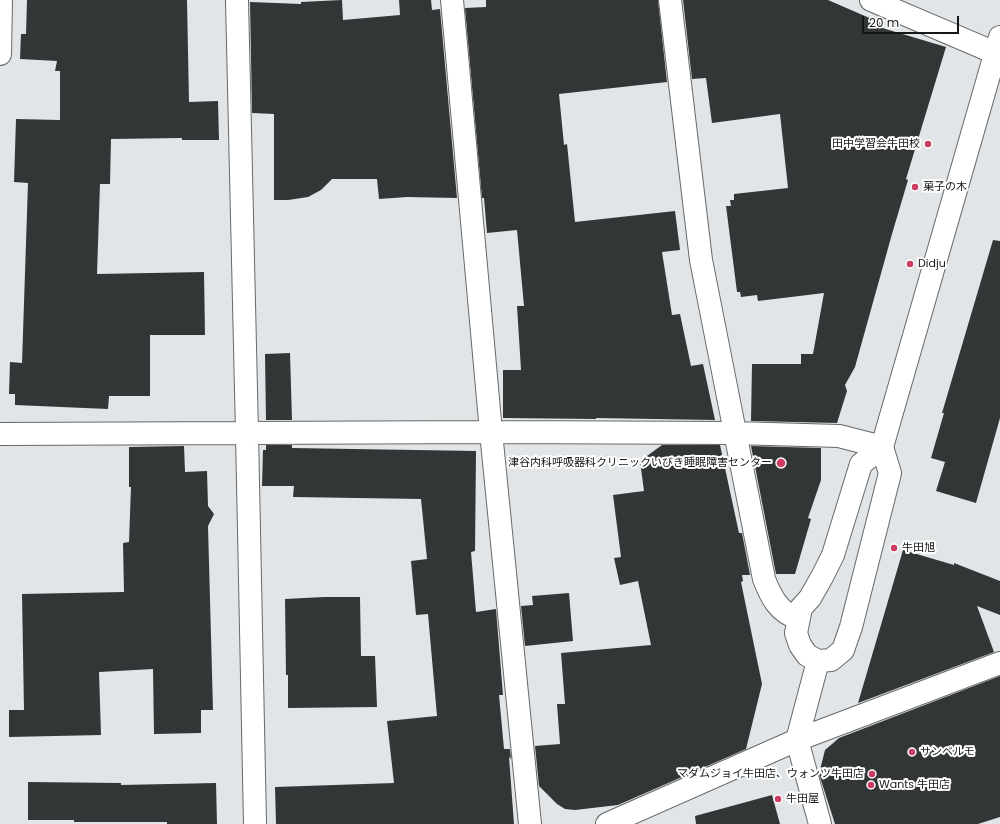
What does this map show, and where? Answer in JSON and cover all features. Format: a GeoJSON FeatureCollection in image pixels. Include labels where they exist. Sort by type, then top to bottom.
{"type":"FeatureCollection","features":[{"type":"Feature","properties":{"kind":"street"},"geometry":{"type":"LineString","coordinates":[[0,54],[1,0]]}},
{"type":"Feature","properties":{"kind":"street"},"geometry":{"type":"LineString","coordinates":[[237,0],[255,824]]}},
{"type":"Feature","properties":{"kind":"street"},"geometry":{"type":"LineString","coordinates":[[452,0],[491,432],[530,824]]}},
{"type":"Feature","properties":{"kind":"street"},"geometry":{"type":"LineString","coordinates":[[670,0],[701,260],[764,579],[768,592],[781,608],[789,615],[798,618]]}},
{"type":"Feature","properties":{"kind":"street"},"geometry":{"type":"LineString","coordinates":[[871,0],[998,49],[882,447],[890,473],[851,627],[843,650],[831,660],[818,661],[807,655],[800,645],[796,633],[798,618],[801,608],[810,598],[833,555],[861,464],[882,447]]}},
{"type":"Feature","properties":{"kind":"street"},"geometry":{"type":"LineString","coordinates":[[0,434],[491,432],[734,433],[839,436],[882,447]]}},
{"type":"Feature","properties":{"kind":"street"},"geometry":{"type":"LineString","coordinates":[[818,661],[797,740],[820,824]]}},
{"type":"Feature","properties":{"kind":"street"},"geometry":{"type":"LineString","coordinates":[[607,824],[797,740],[1000,663]]}},
{"type":"Feature","properties":{"kind":"building"},"geometry":{"type":"Polygon","coordinates":[[[27,0],[187,0],[189,102],[218,101],[219,140],[182,140],[182,138],[111,139],[110,184],[100,184],[97,274],[204,272],[205,335],[150,335],[150,396],[109,396],[108,409],[15,405],[15,394],[9,394],[10,362],[22,363],[28,183],[14,182],[16,119],[60,120],[60,71],[55,71],[57,61],[20,59],[21,34],[26,34],[27,0]]]}},
{"type":"Feature","properties":{"kind":"building"},"geometry":{"type":"Polygon","coordinates":[[[342,0],[343,20],[400,15],[399,0],[431,0],[432,10],[440,9],[457,198],[407,197],[379,199],[377,179],[332,179],[321,190],[308,197],[288,200],[274,200],[274,114],[252,113],[250,2],[301,4],[301,2],[342,0]]]}},
{"type":"Feature","properties":{"kind":"building"},"geometry":{"type":"Polygon","coordinates":[[[486,0],[658,0],[667,82],[559,94],[564,145],[567,144],[575,222],[675,211],[680,250],[662,252],[672,315],[680,314],[691,366],[703,364],[715,420],[503,418],[503,370],[521,370],[517,306],[524,306],[517,230],[487,233],[484,198],[482,198],[465,8],[486,7],[486,0]]]}},
{"type":"Feature","properties":{"kind":"building"},"geometry":{"type":"Polygon","coordinates":[[[683,0],[828,0],[881,23],[879,27],[946,47],[906,179],[908,180],[855,367],[845,385],[847,391],[837,423],[751,421],[752,364],[801,364],[801,354],[813,354],[824,293],[758,301],[757,295],[741,297],[740,292],[737,292],[726,206],[731,206],[730,200],[734,200],[734,194],[788,188],[780,114],[712,123],[706,78],[692,79],[683,0]]]}},
{"type":"Feature","properties":{"kind":"building"},"geometry":{"type":"Polygon","coordinates":[[[993,240],[1000,241],[1000,418],[976,503],[936,491],[945,462],[931,458],[944,413],[942,413],[993,240]]]}},
{"type":"Feature","properties":{"kind":"building"},"geometry":{"type":"Polygon","coordinates":[[[290,353],[292,420],[266,420],[265,354],[290,353]]]}},
{"type":"Feature","properties":{"kind":"building"},"geometry":{"type":"Polygon","coordinates":[[[266,445],[292,445],[292,448],[476,451],[475,551],[471,552],[476,612],[496,609],[503,695],[499,695],[504,749],[510,749],[511,759],[509,757],[514,824],[276,824],[275,787],[394,783],[387,721],[437,716],[428,614],[416,615],[411,561],[427,559],[421,499],[293,497],[294,486],[262,486],[263,450],[266,450],[266,445]]]}},
{"type":"Feature","properties":{"kind":"building"},"geometry":{"type":"Polygon","coordinates":[[[662,445],[720,445],[739,533],[742,533],[750,575],[742,575],[743,581],[741,582],[762,684],[746,749],[618,805],[575,810],[565,809],[557,804],[539,786],[535,746],[560,744],[557,704],[565,704],[561,653],[651,645],[638,581],[620,585],[614,558],[621,557],[613,495],[644,491],[640,461],[662,445]]]}},
{"type":"Feature","properties":{"kind":"building"},"geometry":{"type":"Polygon","coordinates":[[[184,446],[185,472],[207,471],[208,506],[214,514],[208,526],[213,710],[201,710],[201,733],[154,734],[153,669],[99,672],[101,735],[9,737],[9,710],[24,710],[22,594],[124,592],[123,543],[129,542],[131,487],[129,487],[129,447],[184,446]]]}},
{"type":"Feature","properties":{"kind":"building"},"geometry":{"type":"Polygon","coordinates":[[[751,446],[821,448],[821,480],[808,518],[811,519],[795,574],[776,574],[751,446]]]}},
{"type":"Feature","properties":{"kind":"building"},"geometry":{"type":"Polygon","coordinates":[[[903,550],[954,565],[954,563],[1000,581],[1000,615],[977,606],[994,652],[858,703],[903,550]]]}},
{"type":"Feature","properties":{"kind":"building"},"geometry":{"type":"Polygon","coordinates":[[[569,593],[573,641],[525,646],[521,606],[533,605],[532,596],[569,593]]]}},
{"type":"Feature","properties":{"kind":"building"},"geometry":{"type":"Polygon","coordinates":[[[360,597],[361,656],[375,656],[377,707],[288,708],[285,599],[360,597]]]}},
{"type":"Feature","properties":{"kind":"building","name":"サンベルモ"},"geometry":{"type":"Polygon","coordinates":[[[1000,676],[1000,817],[978,824],[835,824],[819,774],[825,750],[839,738],[1000,676]]]}},
{"type":"Feature","properties":{"kind":"building"},"geometry":{"type":"Polygon","coordinates":[[[28,782],[121,783],[121,785],[216,783],[217,824],[28,820],[28,782]]]}},
{"type":"Feature","properties":{"kind":"building"},"geometry":{"type":"Polygon","coordinates":[[[772,795],[780,824],[696,824],[695,816],[772,795]]]}},
{"type":"Feature","properties":{"kind":"place","name":"田中学習会牛田校"},"geometry":{"type":"Point","coordinates":[928,144]}},
{"type":"Feature","properties":{"kind":"place","name":"菓子の木"},"geometry":{"type":"Point","coordinates":[915,187]}},
{"type":"Feature","properties":{"kind":"place","name":"Didju"},"geometry":{"type":"Point","coordinates":[910,264]}},
{"type":"Feature","properties":{"kind":"place","name":"津谷内科呼吸器科クリニックいびき睡眠障害センター"},"geometry":{"type":"Point","coordinates":[781,463]}},
{"type":"Feature","properties":{"kind":"place","name":"牛田旭"},"geometry":{"type":"Point","coordinates":[894,548]}},
{"type":"Feature","properties":{"kind":"place","name":"サンベルモ"},"geometry":{"type":"Point","coordinates":[912,752]}},
{"type":"Feature","properties":{"kind":"place","name":"マダムジョイ牛田店、ウォンツ牛田店"},"geometry":{"type":"Point","coordinates":[872,774]}},
{"type":"Feature","properties":{"kind":"place","name":"Wants 牛田店"},"geometry":{"type":"Point","coordinates":[871,785]}},
{"type":"Feature","properties":{"kind":"place","name":"牛田屋"},"geometry":{"type":"Point","coordinates":[778,799]}}]}
